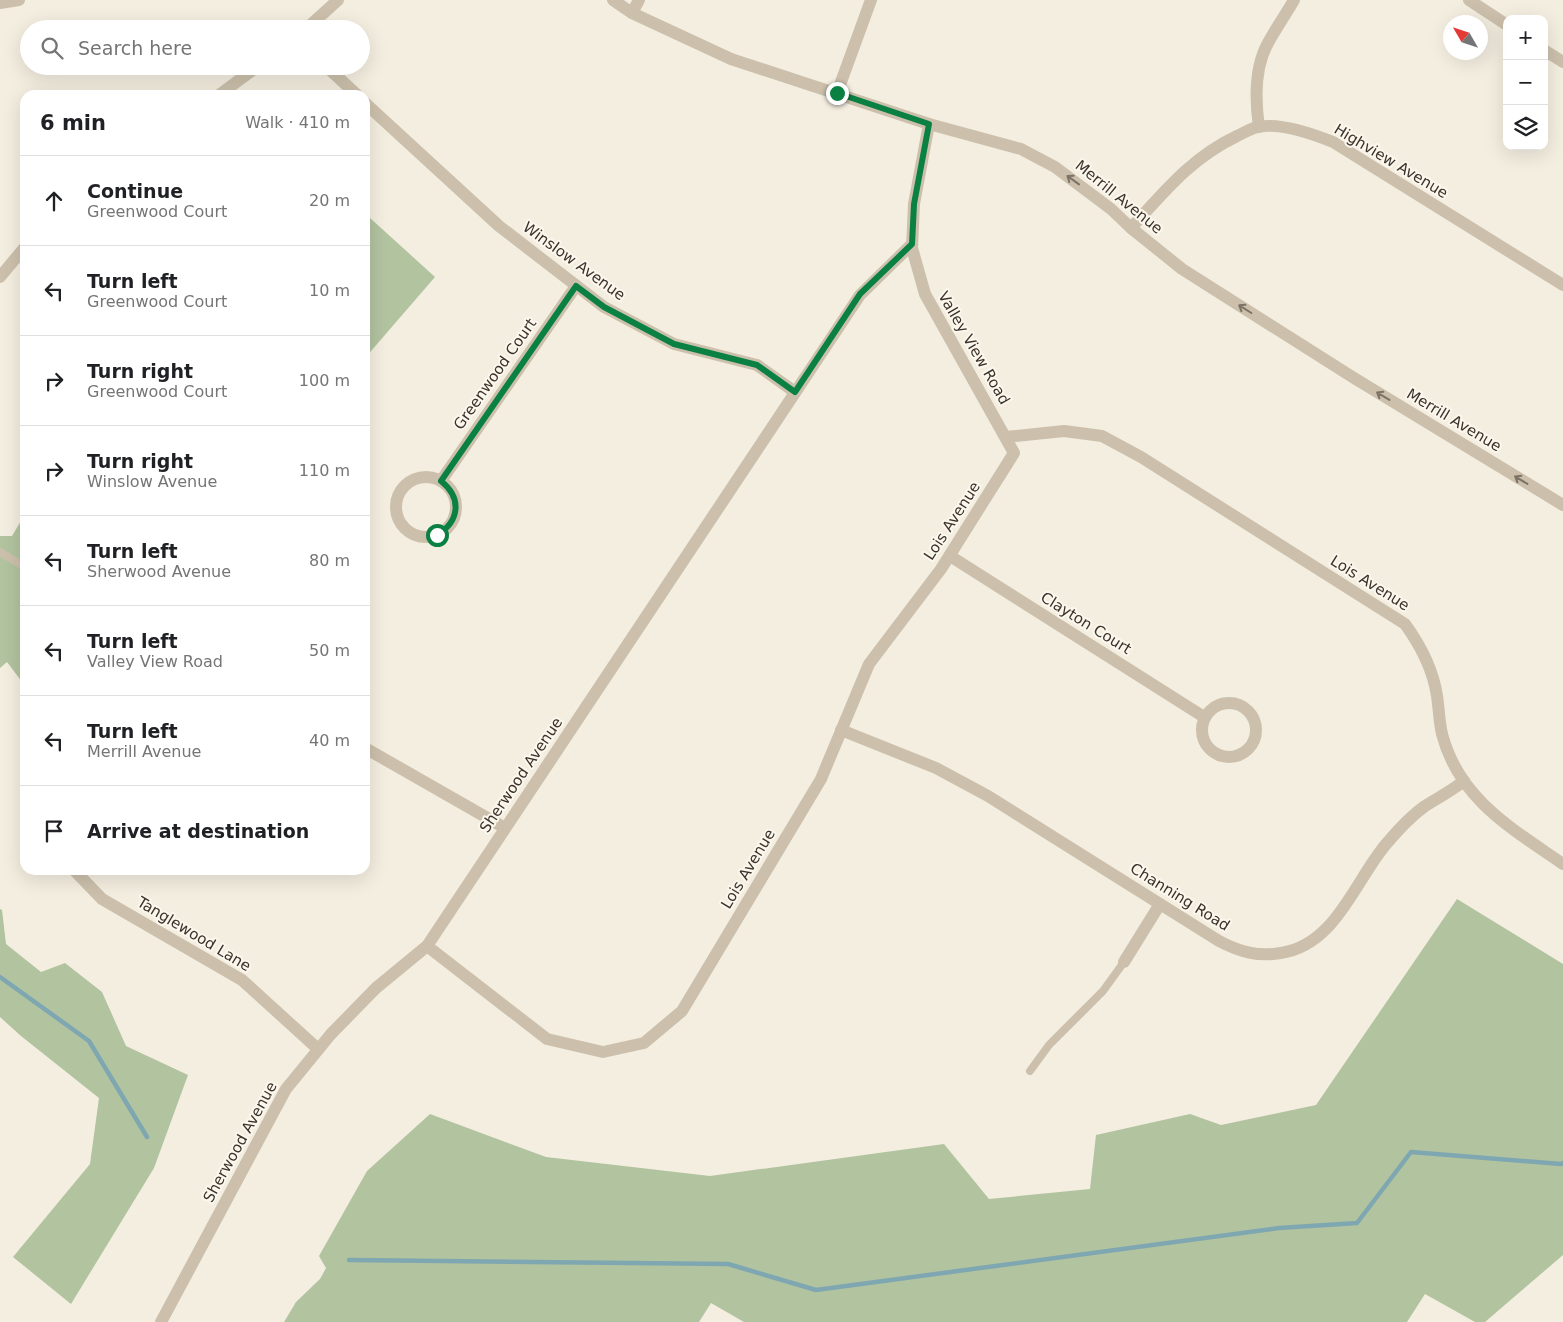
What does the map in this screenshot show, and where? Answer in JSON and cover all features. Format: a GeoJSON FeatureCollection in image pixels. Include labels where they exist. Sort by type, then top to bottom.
{"type":"FeatureCollection","features":[{"type":"Feature","properties":{"kind":"street"},"geometry":{"type":"LineString","coordinates":[[0,3],[19,0]]}},
{"type":"Feature","properties":{"kind":"street"},"geometry":{"type":"LineString","coordinates":[[316,20],[338,0]]}},
{"type":"Feature","properties":{"kind":"street","name":"Merrill Avenue"},"geometry":{"type":"LineString","coordinates":[[613,0],[632,14],[731,59],[929,124],[1021,149],[1055,167],[1089,191],[1182,269],[1345,373],[1563,505]]}},
{"type":"Feature","properties":{"kind":"street"},"geometry":{"type":"LineString","coordinates":[[632,14],[640,0]]}},
{"type":"Feature","properties":{"kind":"street"},"geometry":{"type":"LineString","coordinates":[[837,93],[871,0]]}},
{"type":"Feature","properties":{"kind":"street"},"geometry":{"type":"LineString","coordinates":[[1259,126],[1256,109],[1257,76],[1267,45],[1294,0]]}},
{"type":"Feature","properties":{"kind":"street"},"geometry":{"type":"LineString","coordinates":[[1469,0],[1503,22]]}},
{"type":"Feature","properties":{"kind":"street"},"geometry":{"type":"LineString","coordinates":[[1548,53],[1563,62]]}},
{"type":"Feature","properties":{"kind":"street"},"geometry":{"type":"LineString","coordinates":[[226,90],[246,75]]}},
{"type":"Feature","properties":{"kind":"street"},"geometry":{"type":"LineString","coordinates":[[336,75],[352,90]]}},
{"type":"Feature","properties":{"kind":"street","name":"Winslow Avenue"},"geometry":{"type":"LineString","coordinates":[[370,108],[499,226],[604,307],[674,344],[757,365],[795,392]]}},
{"type":"Feature","properties":{"kind":"street","name":"Valley View Road"},"geometry":{"type":"LineString","coordinates":[[929,124],[914,204],[912,244],[925,294],[1006,437]]}},
{"type":"Feature","properties":{"kind":"street","name":"Highview Avenue"},"geometry":{"type":"LineString","coordinates":[[1131,228],[1195,161],[1221,143],[1259,126],[1279,127],[1309,132],[1333,142],[1563,285]]}},
{"type":"Feature","properties":{"kind":"street","name":"Sherwood Avenue"},"geometry":{"type":"LineString","coordinates":[[161,1322],[286,1089],[331,1034],[376,988],[427,946],[860,294],[912,244]]}},
{"type":"Feature","properties":{"kind":"street"},"geometry":{"type":"LineString","coordinates":[[0,264],[20,250]]}},
{"type":"Feature","properties":{"kind":"street"},"geometry":{"type":"LineString","coordinates":[[0,277],[20,252]]}},
{"type":"Feature","properties":{"kind":"street","name":"Greenwood Court"},"geometry":{"type":"LineString","coordinates":[[441,481],[576,286]]}},
{"type":"Feature","properties":{"kind":"street","name":"Lois Avenue"},"geometry":{"type":"LineString","coordinates":[[427,946],[547,1039],[604,1052],[644,1043],[682,1011],[821,779],[869,664],[950,556],[1014,453],[1006,437],[1064,431],[1102,436],[1141,457],[1405,624],[1415,637],[1429,665],[1437,696],[1442,735],[1455,767],[1464,781],[1474,795],[1498,819],[1563,864]]}},
{"type":"Feature","properties":{"kind":"street"},"geometry":{"type":"LineString","coordinates":[[421,478],[441,481],[453,495],[455,514],[451,523],[437,535],[428,537],[418,536],[409,532],[397,516],[398,496],[403,488],[411,481],[421,478]]}},
{"type":"Feature","properties":{"kind":"street","name":"Clayton Court"},"geometry":{"type":"LineString","coordinates":[[950,556],[1204,717]]}},
{"type":"Feature","properties":{"kind":"street"},"geometry":{"type":"LineString","coordinates":[[1227,702],[1245,707],[1256,721],[1257,731],[1255,740],[1250,748],[1235,757],[1218,755],[1210,750],[1205,743],[1202,726],[1204,717],[1210,710],[1227,702]]}},
{"type":"Feature","properties":{"kind":"street","name":"Channing Road"},"geometry":{"type":"LineString","coordinates":[[841,730],[936,768],[988,796],[1219,941],[1235,949],[1252,954],[1270,955],[1288,952],[1304,946],[1319,936],[1332,924],[1386,845],[1405,824],[1424,807],[1464,781]]}},
{"type":"Feature","properties":{"kind":"street"},"geometry":{"type":"LineString","coordinates":[[370,751],[505,828]]}},
{"type":"Feature","properties":{"kind":"street","name":"Tanglewood Lane"},"geometry":{"type":"LineString","coordinates":[[79,875],[102,899],[242,980],[318,1049]]}},
{"type":"Feature","properties":{"kind":"street"},"geometry":{"type":"LineString","coordinates":[[1124,962],[1160,904]]}},
{"type":"Feature","properties":{"kind":"lane"},"geometry":{"type":"LineString","coordinates":[[0,552],[20,565]]}},
{"type":"Feature","properties":{"kind":"lane"},"geometry":{"type":"LineString","coordinates":[[1030,1071],[1050,1046],[1103,991],[1124,962]]}},
{"type":"Feature","properties":{"kind":"green space"},"geometry":{"type":"Polygon","coordinates":[[[370,218],[435,277],[370,352],[370,218]]]}},
{"type":"Feature","properties":{"kind":"green space"},"geometry":{"type":"Polygon","coordinates":[[[20,522],[20,679],[7,662],[0,668],[0,536],[12,536],[20,522]]]}},
{"type":"Feature","properties":{"kind":"green space"},"geometry":{"type":"Polygon","coordinates":[[[1457,899],[1563,964],[1563,1255],[1485,1322],[1475,1322],[1425,1294],[1407,1322],[744,1322],[711,1303],[699,1322],[284,1322],[296,1302],[320,1279],[326,1268],[319,1256],[367,1171],[430,1114],[546,1157],[710,1176],[944,1144],[989,1199],[1090,1189],[1096,1135],[1190,1114],[1221,1125],[1316,1105],[1457,899]]]}},
{"type":"Feature","properties":{"kind":"green space"},"geometry":{"type":"Polygon","coordinates":[[[0,909],[2,910],[6,944],[41,972],[65,963],[102,992],[126,1046],[188,1075],[154,1168],[71,1304],[13,1257],[90,1164],[99,1098],[0,1017],[0,909]]]}},
{"type":"Feature","properties":{"kind":"waterway"},"geometry":{"type":"LineString","coordinates":[[0,977],[89,1041],[147,1137]]}},
{"type":"Feature","properties":{"kind":"waterway"},"geometry":{"type":"LineString","coordinates":[[349,1260],[728,1264],[816,1290],[1279,1228],[1357,1223],[1411,1152],[1563,1163]]}},
{"type":"Feature","properties":{"kind":"route"},"geometry":{"type":"LineString","coordinates":[[437,535],[445,530],[455,514],[453,495],[441,481],[576,286],[604,307],[674,344],[757,365],[795,392],[860,294],[912,244],[914,204],[929,124],[837,93]]}}]}
